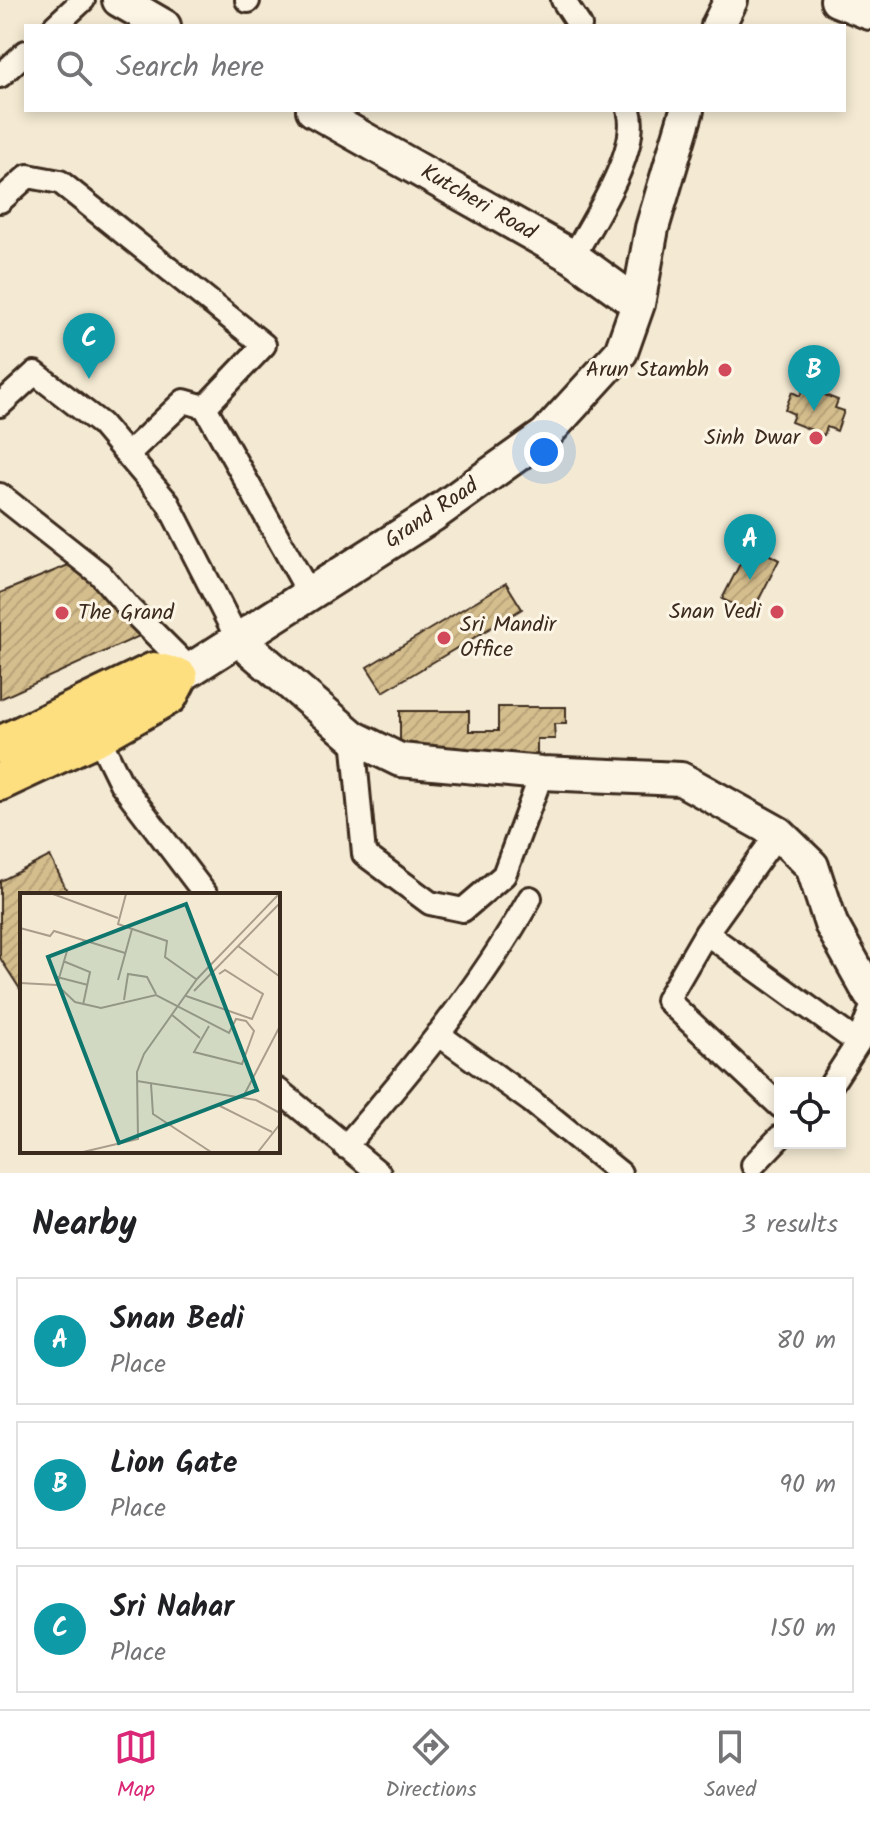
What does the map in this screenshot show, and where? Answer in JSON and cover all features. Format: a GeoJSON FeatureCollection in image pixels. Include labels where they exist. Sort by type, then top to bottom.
{"type":"FeatureCollection","features":[{"type":"Feature","properties":{"kind":"main road"},"geometry":{"type":"LineString","coordinates":[[119,0],[161,24]]}},
{"type":"Feature","properties":{"kind":"main road"},"geometry":{"type":"LineString","coordinates":[[719,24],[731,0]]}},
{"type":"Feature","properties":{"kind":"main road"},"geometry":{"type":"LineString","coordinates":[[837,0],[870,13]]}},
{"type":"Feature","properties":{"kind":"main road","name":"Kutcheri Road"},"geometry":{"type":"LineString","coordinates":[[317,112],[573,257],[638,304]]}},
{"type":"Feature","properties":{"kind":"main road","name":"Grand Road"},"geometry":{"type":"LineString","coordinates":[[0,782],[98,736],[169,696],[185,673],[433,515],[545,435],[621,352],[638,304],[652,228],[686,112]]}},
{"type":"Feature","properties":{"kind":"main road"},"geometry":{"type":"LineString","coordinates":[[237,638],[353,737],[400,760],[542,773],[681,779],[778,833],[812,866],[831,924],[870,994]]}},
{"type":"Feature","properties":{"kind":"main road"},"geometry":{"type":"LineString","coordinates":[[0,745],[154,671],[185,673]]}},
{"type":"Feature","properties":{"kind":"street"},"geometry":{"type":"LineString","coordinates":[[57,24],[83,0]]}},
{"type":"Feature","properties":{"kind":"street"},"geometry":{"type":"LineString","coordinates":[[563,0],[579,24]]}},
{"type":"Feature","properties":{"kind":"street"},"geometry":{"type":"LineString","coordinates":[[0,76],[24,54]]}},
{"type":"Feature","properties":{"kind":"street"},"geometry":{"type":"LineString","coordinates":[[573,257],[619,171],[629,137],[629,112]]}},
{"type":"Feature","properties":{"kind":"street"},"geometry":{"type":"LineString","coordinates":[[0,201],[28,176],[60,182],[264,345],[205,407]]}},
{"type":"Feature","properties":{"kind":"street"},"geometry":{"type":"LineString","coordinates":[[0,405],[35,373],[101,424],[168,503],[237,638]]}},
{"type":"Feature","properties":{"kind":"street"},"geometry":{"type":"LineString","coordinates":[[127,455],[184,401],[205,407],[309,593]]}},
{"type":"Feature","properties":{"kind":"street"},"geometry":{"type":"LineString","coordinates":[[0,495],[100,574],[185,673]]}},
{"type":"Feature","properties":{"kind":"street"},"geometry":{"type":"LineString","coordinates":[[98,736],[121,783],[204,893]]}},
{"type":"Feature","properties":{"kind":"street"},"geometry":{"type":"LineString","coordinates":[[353,737],[364,854],[430,903],[463,910],[504,875],[542,773]]}},
{"type":"Feature","properties":{"kind":"street"},"geometry":{"type":"LineString","coordinates":[[774,1100],[667,1000],[706,933],[778,833]]}},
{"type":"Feature","properties":{"kind":"street"},"geometry":{"type":"LineString","coordinates":[[345,1147],[438,1034],[489,965],[530,898]]}},
{"type":"Feature","properties":{"kind":"street"},"geometry":{"type":"LineString","coordinates":[[706,933],[858,1043]]}},
{"type":"Feature","properties":{"kind":"street"},"geometry":{"type":"LineString","coordinates":[[836,1077],[858,1043],[870,1012]]}},
{"type":"Feature","properties":{"kind":"street"},"geometry":{"type":"LineString","coordinates":[[438,1034],[531,1101],[620,1173]]}},
{"type":"Feature","properties":{"kind":"street"},"geometry":{"type":"LineString","coordinates":[[280,1092],[379,1173]]}},
{"type":"Feature","properties":{"kind":"street"},"geometry":{"type":"LineString","coordinates":[[753,1165],[774,1143]]}},
{"type":"Feature","properties":{"kind":"building"},"geometry":{"type":"Polygon","coordinates":[[[804,387],[838,400],[835,408],[844,411],[837,431],[827,427],[824,435],[791,422],[794,414],[785,410],[792,392],[800,396],[804,387]]]}},
{"type":"Feature","properties":{"kind":"building"},"geometry":{"type":"Polygon","coordinates":[[[750,544],[779,560],[752,613],[722,599],[750,544]]]}},
{"type":"Feature","properties":{"kind":"building","name":"The Grand"},"geometry":{"type":"Polygon","coordinates":[[[76,562],[144,634],[0,699],[0,593],[76,562]]]}},
{"type":"Feature","properties":{"kind":"building","name":"Sri Mandir Office"},"geometry":{"type":"Polygon","coordinates":[[[506,583],[522,609],[383,692],[367,667],[506,583]]]}},
{"type":"Feature","properties":{"kind":"building"},"geometry":{"type":"Polygon","coordinates":[[[498,707],[566,707],[566,724],[554,724],[555,739],[537,739],[537,756],[400,756],[400,711],[469,711],[469,731],[498,731],[498,707]]]}},
{"type":"Feature","properties":{"kind":"building"},"geometry":{"type":"Polygon","coordinates":[[[50,856],[68,893],[20,893],[20,989],[0,958],[0,881],[50,856]]]}},
{"type":"Feature","properties":{"kind":"place","name":"Arun Stambh"},"geometry":{"type":"Point","coordinates":[725,370]}},
{"type":"Feature","properties":{"kind":"place","name":"Sri Nahar"},"geometry":{"type":"Point","coordinates":[89,379]}},
{"type":"Feature","properties":{"kind":"place","name":"Lion Gate"},"geometry":{"type":"Point","coordinates":[814,411]}},
{"type":"Feature","properties":{"kind":"place","name":"Sinh Dwar"},"geometry":{"type":"Point","coordinates":[816,438]}},
{"type":"Feature","properties":{"kind":"place","name":"Snan Bedi"},"geometry":{"type":"Point","coordinates":[750,580]}},
{"type":"Feature","properties":{"kind":"place","name":"Snan Vedi"},"geometry":{"type":"Point","coordinates":[777,612]}},
{"type":"Feature","properties":{"kind":"place","name":"The Grand"},"geometry":{"type":"Point","coordinates":[62,613]}},
{"type":"Feature","properties":{"kind":"place","name":"Sri Mandir Office"},"geometry":{"type":"Point","coordinates":[444,638]}}]}
